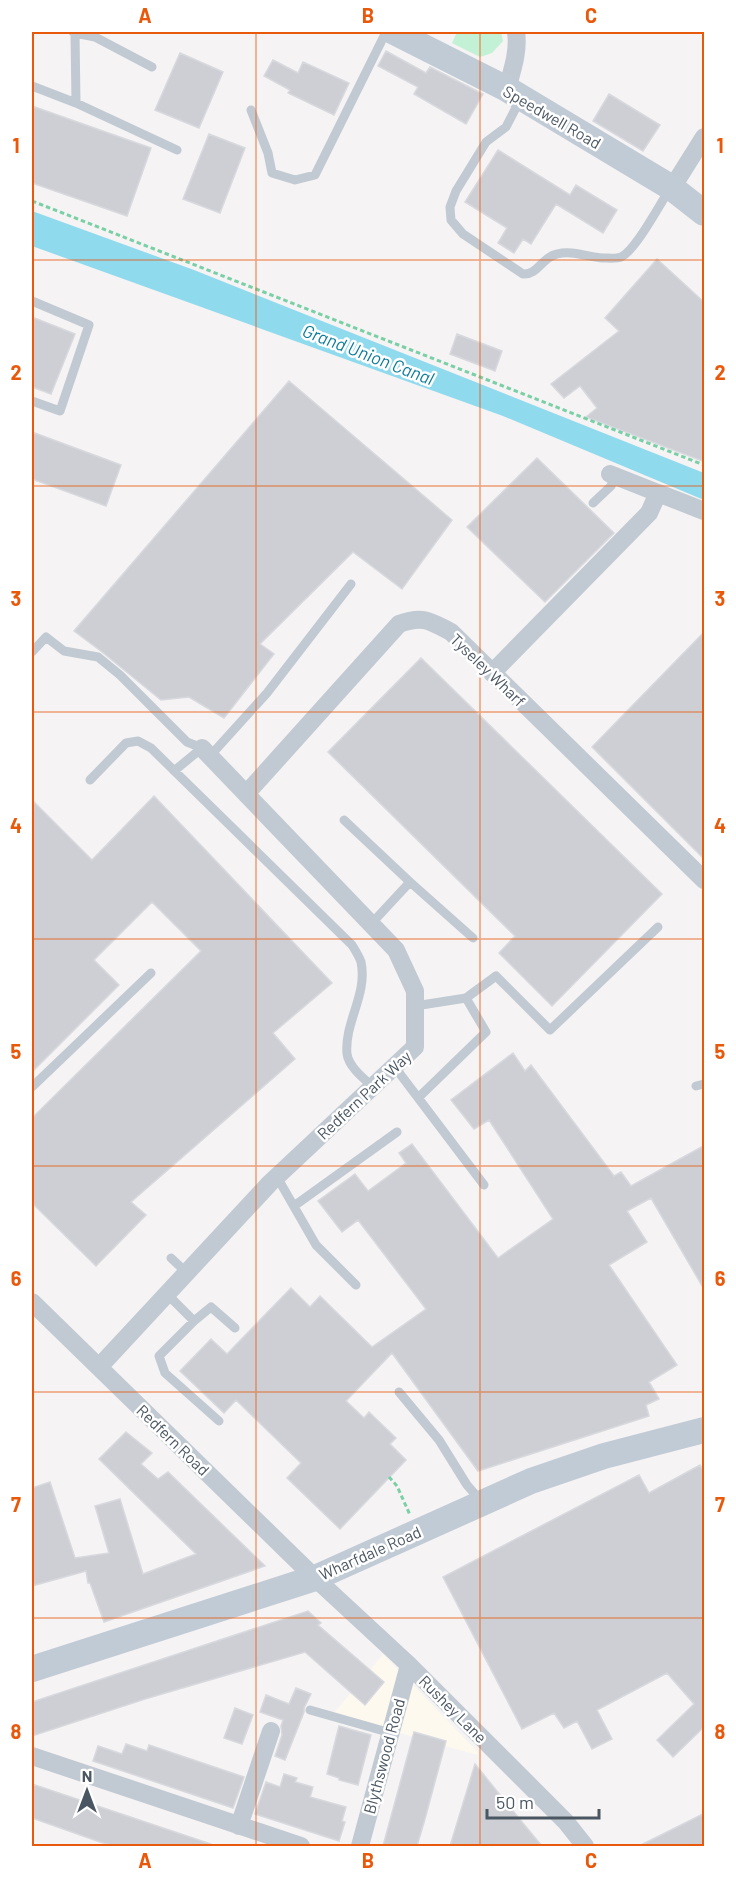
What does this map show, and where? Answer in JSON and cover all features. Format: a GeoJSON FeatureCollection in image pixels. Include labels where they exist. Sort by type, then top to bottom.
{"type":"FeatureCollection","features":[{"type":"Feature","properties":{"kind":"main road","name":"Speedwell Road"},"geometry":{"type":"LineString","coordinates":[[407,35],[514,93],[672,188],[705,213]]}},
{"type":"Feature","properties":{"kind":"main road","name":"Wharfdale Road"},"geometry":{"type":"LineString","coordinates":[[32,1669],[315,1578],[531,1481],[604,1456],[705,1430]]}},
{"type":"Feature","properties":{"kind":"street"},"geometry":{"type":"LineString","coordinates":[[514,93],[516,32]]}},
{"type":"Feature","properties":{"kind":"street"},"geometry":{"type":"LineString","coordinates":[[672,188],[705,137]]}},
{"type":"Feature","properties":{"kind":"street"},"geometry":{"type":"LineString","coordinates":[[613,475],[705,511]]}},
{"type":"Feature","properties":{"kind":"street"},"geometry":{"type":"LineString","coordinates":[[492,673],[649,513],[658,493]]}},
{"type":"Feature","properties":{"kind":"street","name":"Tyseley Wharf"},"geometry":{"type":"LineString","coordinates":[[246,794],[399,624],[414,618],[430,621],[451,632],[705,880]]}},
{"type":"Feature","properties":{"kind":"street","name":"Redfern Park Way"},"geometry":{"type":"LineString","coordinates":[[99,1367],[277,1177],[415,1047],[415,991],[396,950],[206,752]]}},
{"type":"Feature","properties":{"kind":"street","name":"Redfern Road"},"geometry":{"type":"LineString","coordinates":[[32,1302],[315,1578]]}},
{"type":"Feature","properties":{"kind":"street","name":"Rushey Lane"},"geometry":{"type":"LineString","coordinates":[[315,1578],[409,1665],[566,1822],[585,1846]]}},
{"type":"Feature","properties":{"kind":"street","name":"Blythswood Road"},"geometry":{"type":"LineString","coordinates":[[360,1846],[409,1665]]}},
{"type":"Feature","properties":{"kind":"street"},"geometry":{"type":"LineString","coordinates":[[239,1826],[271,1731]]}},
{"type":"Feature","properties":{"kind":"street"},"geometry":{"type":"LineString","coordinates":[[32,1756],[301,1846]]}},
{"type":"Feature","properties":{"kind":"lane"},"geometry":{"type":"LineString","coordinates":[[76,103],[74,32],[95,37],[152,68]]}},
{"type":"Feature","properties":{"kind":"lane"},"geometry":{"type":"LineString","coordinates":[[251,110],[268,153],[272,173],[295,180],[315,175],[386,32]]}},
{"type":"Feature","properties":{"kind":"lane"},"geometry":{"type":"LineString","coordinates":[[32,86],[76,103],[177,150]]}},
{"type":"Feature","properties":{"kind":"lane"},"geometry":{"type":"LineString","coordinates":[[514,93],[506,127],[486,142],[456,191],[450,207],[451,220],[463,234],[523,274],[530,275],[546,258],[565,252],[603,258],[620,257],[632,249],[672,188]]}},
{"type":"Feature","properties":{"kind":"lane"},"geometry":{"type":"LineString","coordinates":[[32,301],[89,325],[60,411],[32,401]]}},
{"type":"Feature","properties":{"kind":"lane"},"geometry":{"type":"LineString","coordinates":[[594,502],[611,486],[613,475]]}},
{"type":"Feature","properties":{"kind":"lane"},"geometry":{"type":"LineString","coordinates":[[174,771],[206,752],[267,693],[351,584]]}},
{"type":"Feature","properties":{"kind":"lane"},"geometry":{"type":"LineString","coordinates":[[32,652],[46,637],[64,651],[98,657],[120,675],[187,742],[206,752]]}},
{"type":"Feature","properties":{"kind":"lane"},"geometry":{"type":"LineString","coordinates":[[90,780],[126,743],[138,741],[151,748],[352,945],[361,961],[362,981],[347,1056],[357,1072],[373,1087]]}},
{"type":"Feature","properties":{"kind":"lane"},"geometry":{"type":"LineString","coordinates":[[344,820],[473,938]]}},
{"type":"Feature","properties":{"kind":"lane"},"geometry":{"type":"LineString","coordinates":[[371,924],[410,882]]}},
{"type":"Feature","properties":{"kind":"lane"},"geometry":{"type":"LineString","coordinates":[[415,1006],[466,998],[496,976],[549,1030],[658,927]]}},
{"type":"Feature","properties":{"kind":"lane"},"geometry":{"type":"LineString","coordinates":[[32,1087],[151,973]]}},
{"type":"Feature","properties":{"kind":"lane"},"geometry":{"type":"LineString","coordinates":[[418,1097],[486,1032],[466,998]]}},
{"type":"Feature","properties":{"kind":"lane"},"geometry":{"type":"LineString","coordinates":[[394,1066],[484,1185]]}},
{"type":"Feature","properties":{"kind":"lane"},"geometry":{"type":"LineString","coordinates":[[294,1206],[397,1132]]}},
{"type":"Feature","properties":{"kind":"lane"},"geometry":{"type":"LineString","coordinates":[[277,1177],[316,1245],[356,1285]]}},
{"type":"Feature","properties":{"kind":"lane"},"geometry":{"type":"LineString","coordinates":[[171,1258],[187,1273]]}},
{"type":"Feature","properties":{"kind":"lane"},"geometry":{"type":"LineString","coordinates":[[167,1294],[194,1321]]}},
{"type":"Feature","properties":{"kind":"lane"},"geometry":{"type":"LineString","coordinates":[[219,1421],[165,1373],[159,1356],[211,1306],[235,1328]]}},
{"type":"Feature","properties":{"kind":"lane"},"geometry":{"type":"LineString","coordinates":[[399,1392],[439,1440],[467,1485],[482,1502]]}},
{"type":"Feature","properties":{"kind":"lane"},"geometry":{"type":"LineString","coordinates":[[310,1710],[391,1733]]}},
{"type":"Feature","properties":{"kind":"path"},"geometry":{"type":"LineString","coordinates":[[32,201],[705,465]]}},
{"type":"Feature","properties":{"kind":"path"},"geometry":{"type":"LineString","coordinates":[[389,1477],[397,1486],[418,1533]]}},
{"type":"Feature","properties":{"kind":"shaded area"},"geometry":{"type":"Polygon","coordinates":[[[383,1654],[478,1752],[477,1755],[333,1714],[383,1654]]]}},
{"type":"Feature","properties":{"kind":"green space"},"geometry":{"type":"Polygon","coordinates":[[[457,32],[501,32],[503,41],[492,53],[480,57],[452,43],[457,32]]]}},
{"type":"Feature","properties":{"kind":"water","name":"Grand Union Canal"},"geometry":{"type":"Polygon","coordinates":[[[32,211],[194,270],[704,473],[704,500],[503,416],[32,246],[32,211]]]}},
{"type":"Feature","properties":{"kind":"building"},"geometry":{"type":"Polygon","coordinates":[[[386,51],[426,73],[430,67],[483,94],[466,124],[414,94],[418,87],[378,66],[386,51]]]}},
{"type":"Feature","properties":{"kind":"building"},"geometry":{"type":"Polygon","coordinates":[[[180,53],[223,72],[199,128],[155,110],[180,53]]]}},
{"type":"Feature","properties":{"kind":"building"},"geometry":{"type":"Polygon","coordinates":[[[273,60],[298,73],[303,62],[349,83],[334,115],[288,93],[290,90],[264,76],[273,60]]]}},
{"type":"Feature","properties":{"kind":"building"},"geometry":{"type":"Polygon","coordinates":[[[609,94],[660,125],[643,151],[593,121],[609,94]]]}},
{"type":"Feature","properties":{"kind":"building"},"geometry":{"type":"Polygon","coordinates":[[[32,106],[151,148],[127,216],[32,183],[32,106]]]}},
{"type":"Feature","properties":{"kind":"building"},"geometry":{"type":"Polygon","coordinates":[[[209,134],[245,148],[220,213],[183,199],[209,134]]]}},
{"type":"Feature","properties":{"kind":"building"},"geometry":{"type":"Polygon","coordinates":[[[498,150],[570,195],[576,185],[617,210],[603,233],[556,204],[531,244],[523,239],[514,253],[498,243],[507,228],[465,202],[498,150]]]}},
{"type":"Feature","properties":{"kind":"building"},"geometry":{"type":"Polygon","coordinates":[[[657,259],[705,303],[705,462],[586,417],[597,408],[580,386],[564,398],[551,384],[619,331],[605,318],[657,259]]]}},
{"type":"Feature","properties":{"kind":"building"},"geometry":{"type":"Polygon","coordinates":[[[32,317],[75,334],[51,394],[32,387],[32,317]]]}},
{"type":"Feature","properties":{"kind":"building"},"geometry":{"type":"Polygon","coordinates":[[[457,334],[502,351],[495,371],[450,354],[457,334]]]}},
{"type":"Feature","properties":{"kind":"building"},"geometry":{"type":"Polygon","coordinates":[[[289,381],[452,520],[402,589],[353,552],[260,644],[274,654],[224,718],[189,697],[161,700],[74,631],[289,381]]]}},
{"type":"Feature","properties":{"kind":"building"},"geometry":{"type":"Polygon","coordinates":[[[32,432],[121,465],[106,506],[32,479],[32,432]]]}},
{"type":"Feature","properties":{"kind":"building"},"geometry":{"type":"Polygon","coordinates":[[[537,458],[614,533],[545,602],[467,527],[537,458]]]}},
{"type":"Feature","properties":{"kind":"building"},"geometry":{"type":"Polygon","coordinates":[[[705,631],[705,860],[592,747],[705,631]]]}},
{"type":"Feature","properties":{"kind":"building"},"geometry":{"type":"Polygon","coordinates":[[[421,658],[662,894],[552,1006],[499,953],[515,936],[328,752],[421,658]]]}},
{"type":"Feature","properties":{"kind":"building"},"geometry":{"type":"Polygon","coordinates":[[[154,796],[332,983],[273,1033],[295,1059],[131,1202],[146,1215],[96,1266],[32,1203],[32,1118],[201,951],[152,902],[94,960],[119,985],[32,1072],[32,800],[92,860],[154,796]]]}},
{"type":"Feature","properties":{"kind":"building"},"geometry":{"type":"Polygon","coordinates":[[[513,1053],[525,1071],[531,1065],[614,1176],[621,1172],[631,1186],[705,1145],[705,1291],[651,1198],[627,1211],[647,1242],[609,1265],[677,1365],[649,1382],[659,1399],[646,1405],[649,1416],[478,1471],[392,1353],[346,1401],[364,1418],[369,1412],[396,1438],[390,1444],[406,1460],[340,1529],[287,1478],[301,1463],[236,1400],[224,1413],[180,1371],[211,1339],[227,1354],[291,1288],[310,1307],[320,1296],[372,1347],[426,1309],[358,1220],[342,1232],[318,1201],[355,1174],[368,1191],[406,1163],[399,1153],[412,1144],[498,1258],[553,1219],[489,1120],[474,1129],[451,1100],[513,1053]]]}},
{"type":"Feature","properties":{"kind":"building"},"geometry":{"type":"Polygon","coordinates":[[[126,1432],[152,1453],[141,1464],[158,1479],[168,1472],[265,1566],[104,1622],[90,1583],[88,1583],[86,1571],[32,1586],[32,1488],[50,1482],[75,1558],[109,1553],[95,1506],[120,1499],[143,1574],[196,1554],[99,1459],[126,1432]]]}},
{"type":"Feature","properties":{"kind":"building"},"geometry":{"type":"Polygon","coordinates":[[[700,1465],[705,1473],[705,1726],[673,1757],[657,1740],[694,1704],[667,1673],[597,1710],[612,1739],[592,1749],[577,1721],[564,1728],[554,1713],[522,1729],[443,1577],[639,1475],[649,1493],[700,1465]]]}},
{"type":"Feature","properties":{"kind":"building"},"geometry":{"type":"Polygon","coordinates":[[[308,1611],[321,1623],[318,1625],[384,1682],[365,1705],[305,1652],[145,1699],[32,1736],[32,1702],[308,1611]]]}},
{"type":"Feature","properties":{"kind":"building"},"geometry":{"type":"Polygon","coordinates":[[[296,1688],[311,1694],[285,1760],[275,1756],[282,1735],[283,1720],[260,1712],[266,1695],[289,1704],[296,1688]]]}},
{"type":"Feature","properties":{"kind":"building"},"geometry":{"type":"Polygon","coordinates":[[[235,1708],[253,1715],[242,1744],[224,1738],[235,1708]]]}},
{"type":"Feature","properties":{"kind":"building"},"geometry":{"type":"Polygon","coordinates":[[[339,1726],[371,1735],[358,1785],[327,1774],[339,1726]]]}},
{"type":"Feature","properties":{"kind":"building"},"geometry":{"type":"Polygon","coordinates":[[[414,1732],[446,1741],[425,1819],[417,1846],[383,1846],[414,1732]]]}},
{"type":"Feature","properties":{"kind":"building"},"geometry":{"type":"Polygon","coordinates":[[[126,1744],[147,1751],[149,1745],[244,1777],[233,1808],[93,1761],[98,1746],[122,1754],[126,1744]]]}},
{"type":"Feature","properties":{"kind":"building"},"geometry":{"type":"Polygon","coordinates":[[[475,1764],[527,1828],[542,1846],[450,1846],[475,1764]]]}},
{"type":"Feature","properties":{"kind":"building"},"geometry":{"type":"Polygon","coordinates":[[[284,1774],[297,1778],[295,1782],[313,1787],[310,1797],[346,1807],[342,1821],[345,1822],[339,1841],[255,1814],[266,1782],[280,1787],[284,1774]]]}},
{"type":"Feature","properties":{"kind":"building"},"geometry":{"type":"Polygon","coordinates":[[[32,1784],[211,1844],[211,1846],[114,1846],[100,1842],[32,1818],[32,1784]]]}},
{"type":"Feature","properties":{"kind":"building"},"geometry":{"type":"Polygon","coordinates":[[[705,1813],[705,1846],[639,1846],[705,1813]]]}}]}
